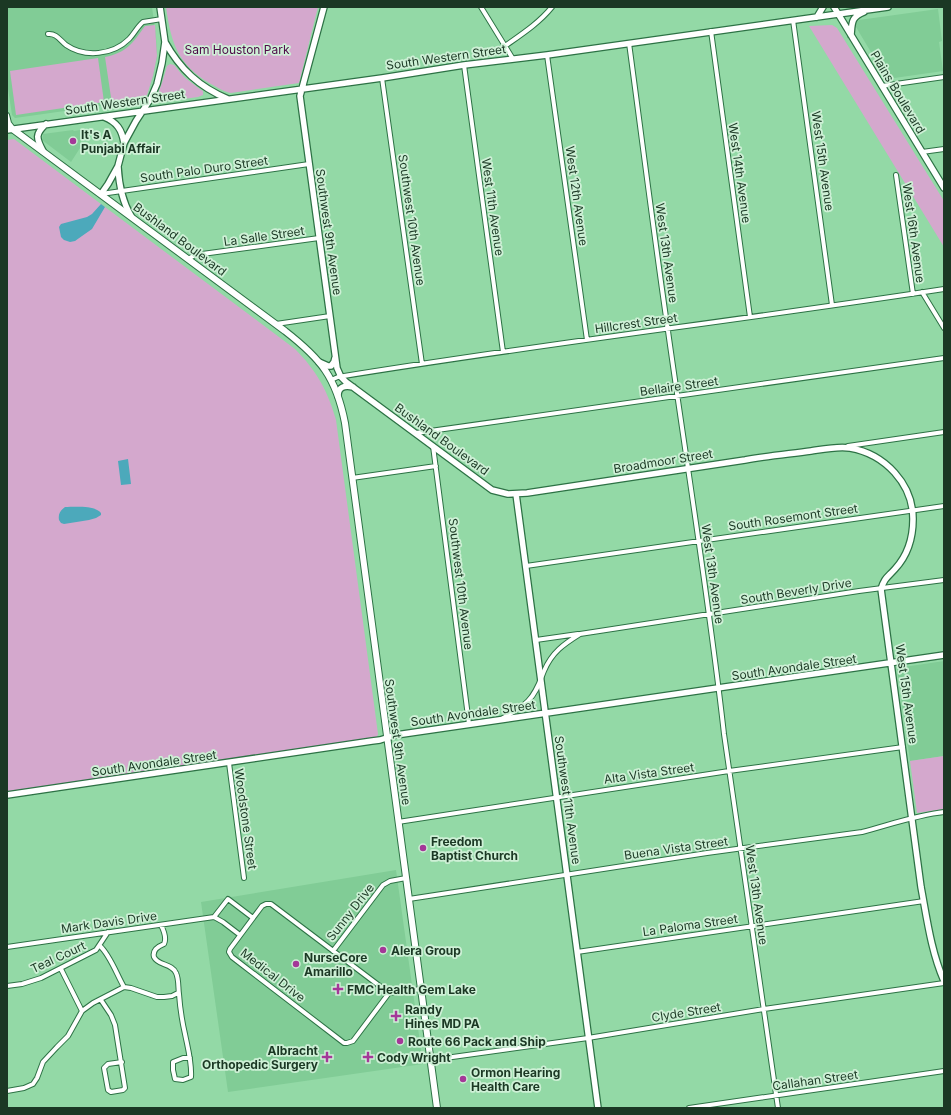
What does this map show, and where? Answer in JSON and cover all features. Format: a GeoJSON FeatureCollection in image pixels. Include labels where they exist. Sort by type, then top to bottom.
{"type":"FeatureCollection","features":[{"type":"Feature","properties":{"kind":"main road","name":"Bushland Boulevard"},"geometry":{"type":"LineString","coordinates":[[7,125],[10,130],[43,151],[301,343],[319,362],[331,380]]}},
{"type":"Feature","properties":{"kind":"main road","name":"Southwest 9th Avenue"},"geometry":{"type":"LineString","coordinates":[[331,380],[338,396],[345,423],[437,1108]]}},
{"type":"Feature","properties":{"kind":"street"},"geometry":{"type":"LineString","coordinates":[[101,194],[118,166],[124,144],[136,121],[153,96],[157,84],[165,42],[160,7]]}},
{"type":"Feature","properties":{"kind":"street","name":"Southwest 9th Avenue"},"geometry":{"type":"LineString","coordinates":[[324,7],[300,96],[335,358],[340,377]]}},
{"type":"Feature","properties":{"kind":"street"},"geometry":{"type":"LineString","coordinates":[[481,7],[513,58]]}},
{"type":"Feature","properties":{"kind":"street"},"geometry":{"type":"LineString","coordinates":[[505,46],[526,31],[552,7]]}},
{"type":"Feature","properties":{"kind":"street"},"geometry":{"type":"LineString","coordinates":[[817,17],[823,7]]}},
{"type":"Feature","properties":{"kind":"street","name":"Plains Boulevard"},"geometry":{"type":"LineString","coordinates":[[834,7],[944,188]]}},
{"type":"Feature","properties":{"kind":"street"},"geometry":{"type":"LineString","coordinates":[[862,7],[872,9]]}},
{"type":"Feature","properties":{"kind":"street","name":"South Western Street"},"geometry":{"type":"LineString","coordinates":[[10,130],[102,116],[230,100],[513,58],[547,55],[888,7]]}},
{"type":"Feature","properties":{"kind":"street"},"geometry":{"type":"LineString","coordinates":[[851,35],[852,21],[855,17],[872,9]]}},
{"type":"Feature","properties":{"kind":"street"},"geometry":{"type":"LineString","coordinates":[[48,34],[54,34],[66,44],[79,51],[90,53],[102,52],[116,48],[125,43],[143,22],[162,19]]}},
{"type":"Feature","properties":{"kind":"street","name":"West 15th Avenue"},"geometry":{"type":"LineString","coordinates":[[793,20],[832,305]]}},
{"type":"Feature","properties":{"kind":"street","name":"West 14th Avenue"},"geometry":{"type":"LineString","coordinates":[[711,31],[750,317]]}},
{"type":"Feature","properties":{"kind":"street"},"geometry":{"type":"LineString","coordinates":[[165,42],[173,57],[193,78],[208,90],[230,100]]}},
{"type":"Feature","properties":{"kind":"street","name":"West 13th Avenue"},"geometry":{"type":"LineString","coordinates":[[629,43],[667,330],[678,396],[709,614],[729,771],[778,1108]]}},
{"type":"Feature","properties":{"kind":"street","name":"West 12th Avenue"},"geometry":{"type":"LineString","coordinates":[[547,55],[587,340]]}},
{"type":"Feature","properties":{"kind":"street","name":"West 11th Avenue"},"geometry":{"type":"LineString","coordinates":[[464,65],[503,352]]}},
{"type":"Feature","properties":{"kind":"street"},"geometry":{"type":"LineString","coordinates":[[882,86],[944,77]]}},
{"type":"Feature","properties":{"kind":"street","name":"Southwest 10th Avenue"},"geometry":{"type":"LineString","coordinates":[[382,78],[422,364]]}},
{"type":"Feature","properties":{"kind":"street"},"geometry":{"type":"LineString","coordinates":[[7,115],[10,130]]}},
{"type":"Feature","properties":{"kind":"street"},"geometry":{"type":"LineString","coordinates":[[102,116],[117,124],[121,130],[124,144]]}},
{"type":"Feature","properties":{"kind":"street"},"geometry":{"type":"LineString","coordinates":[[43,151],[37,136],[40,129],[46,124]]}},
{"type":"Feature","properties":{"kind":"street"},"geometry":{"type":"LineString","coordinates":[[922,152],[944,149]]}},
{"type":"Feature","properties":{"kind":"street","name":"South Palo Duro Street"},"geometry":{"type":"LineString","coordinates":[[101,194],[309,164]]}},
{"type":"Feature","properties":{"kind":"street"},"geometry":{"type":"LineString","coordinates":[[118,166],[120,191],[131,216]]}},
{"type":"Feature","properties":{"kind":"street","name":"West 16th Avenue"},"geometry":{"type":"LineString","coordinates":[[896,175],[913,294]]}},
{"type":"Feature","properties":{"kind":"street","name":"La Salle Street"},"geometry":{"type":"LineString","coordinates":[[188,259],[196,255],[319,238]]}},
{"type":"Feature","properties":{"kind":"street","name":"Hillcrest Street"},"geometry":{"type":"LineString","coordinates":[[331,380],[340,377],[422,364],[944,289]]}},
{"type":"Feature","properties":{"kind":"street","name":"West 16th Avenue"},"geometry":{"type":"LineString","coordinates":[[922,292],[944,328]]}},
{"type":"Feature","properties":{"kind":"street"},"geometry":{"type":"LineString","coordinates":[[276,324],[330,316]]}},
{"type":"Feature","properties":{"kind":"street"},"geometry":{"type":"LineString","coordinates":[[319,362],[331,366],[335,358]]}},
{"type":"Feature","properties":{"kind":"street","name":"Bellaire Street"},"geometry":{"type":"LineString","coordinates":[[416,433],[944,358]]}},
{"type":"Feature","properties":{"kind":"street"},"geometry":{"type":"LineString","coordinates":[[338,396],[340,389],[340,377]]}},
{"type":"Feature","properties":{"kind":"street","name":"Bushland Boulevard"},"geometry":{"type":"LineString","coordinates":[[340,377],[492,490]]}},
{"type":"Feature","properties":{"kind":"street"},"geometry":{"type":"LineString","coordinates":[[340,389],[344,386],[354,388]]}},
{"type":"Feature","properties":{"kind":"street","name":"Broadmoor Street"},"geometry":{"type":"LineString","coordinates":[[492,490],[508,494],[516,494],[944,432]]}},
{"type":"Feature","properties":{"kind":"street","name":"Southwest 10th Avenue"},"geometry":{"type":"LineString","coordinates":[[433,446],[469,724]]}},
{"type":"Feature","properties":{"kind":"street","name":"Broadmoor Street"},"geometry":{"type":"LineString","coordinates":[[837,448],[850,448],[870,454],[891,468],[899,477],[906,490],[911,503],[912,511]]}},
{"type":"Feature","properties":{"kind":"street"},"geometry":{"type":"LineString","coordinates":[[352,478],[436,466]]}},
{"type":"Feature","properties":{"kind":"street","name":"Southwest 11th Avenue"},"geometry":{"type":"LineString","coordinates":[[516,494],[598,1108]]}},
{"type":"Feature","properties":{"kind":"street","name":"South Rosemont Street"},"geometry":{"type":"LineString","coordinates":[[526,566],[944,506]]}},
{"type":"Feature","properties":{"kind":"street"},"geometry":{"type":"LineString","coordinates":[[882,589],[884,579],[895,570],[907,551],[913,528],[912,511]]}},
{"type":"Feature","properties":{"kind":"street","name":"South Beverly Drive"},"geometry":{"type":"LineString","coordinates":[[536,640],[944,580]]}},
{"type":"Feature","properties":{"kind":"street","name":"West 15th Avenue"},"geometry":{"type":"LineString","coordinates":[[882,589],[928,928],[940,973],[944,982]]}},
{"type":"Feature","properties":{"kind":"street","name":"South Beverly Drive"},"geometry":{"type":"LineString","coordinates":[[500,720],[520,708],[528,701],[535,692],[549,661],[564,643],[580,634]]}},
{"type":"Feature","properties":{"kind":"street","name":"South Avondale Street"},"geometry":{"type":"LineString","coordinates":[[7,795],[380,740],[396,735],[469,724],[719,689],[944,655]]}},
{"type":"Feature","properties":{"kind":"street","name":"Alta Vista Street"},"geometry":{"type":"LineString","coordinates":[[398,822],[729,771],[903,747]]}},
{"type":"Feature","properties":{"kind":"street","name":"Woodstone Street"},"geometry":{"type":"LineString","coordinates":[[229,763],[244,878]]}},
{"type":"Feature","properties":{"kind":"street","name":"Buena Vista Street"},"geometry":{"type":"LineString","coordinates":[[409,899],[740,848],[862,832],[887,826],[924,814],[944,812]]}},
{"type":"Feature","properties":{"kind":"street","name":"Sunny Drive"},"geometry":{"type":"LineString","coordinates":[[333,951],[384,886],[390,881],[406,878]]}},
{"type":"Feature","properties":{"kind":"street"},"geometry":{"type":"LineString","coordinates":[[240,935],[214,917],[228,899],[253,918]]}},
{"type":"Feature","properties":{"kind":"street","name":"La Paloma Street"},"geometry":{"type":"LineString","coordinates":[[577,952],[924,901]]}},
{"type":"Feature","properties":{"kind":"street","name":"Medical Drive"},"geometry":{"type":"LineString","coordinates":[[264,904],[272,904],[389,993],[353,1041],[349,1043],[344,1042],[232,957],[230,949],[253,918],[264,904]]}},
{"type":"Feature","properties":{"kind":"street","name":"Mark Davis Drive"},"geometry":{"type":"LineString","coordinates":[[7,947],[214,917]]}},
{"type":"Feature","properties":{"kind":"street"},"geometry":{"type":"LineString","coordinates":[[161,925],[166,940],[164,944],[155,950],[154,958],[157,962],[173,968],[177,974],[178,993],[190,1058],[191,1077],[183,1080],[175,1080],[173,1062],[182,1058],[190,1058]]}},
{"type":"Feature","properties":{"kind":"street","name":"Teal Court"},"geometry":{"type":"LineString","coordinates":[[7,986],[22,984],[61,969],[96,950],[108,932]]}},
{"type":"Feature","properties":{"kind":"street"},"geometry":{"type":"LineString","coordinates":[[100,946],[104,949],[124,987]]}},
{"type":"Feature","properties":{"kind":"street"},"geometry":{"type":"LineString","coordinates":[[61,969],[82,1011]]}},
{"type":"Feature","properties":{"kind":"street","name":"Clyde Street"},"geometry":{"type":"LineString","coordinates":[[431,1060],[588,1038],[764,1009],[944,982]]}},
{"type":"Feature","properties":{"kind":"street"},"geometry":{"type":"LineString","coordinates":[[7,1091],[24,1088],[33,1084],[43,1062],[68,1036],[82,1011],[93,1003],[124,987],[157,997],[172,996],[178,993]]}},
{"type":"Feature","properties":{"kind":"street"},"geometry":{"type":"LineString","coordinates":[[389,993],[421,989]]}},
{"type":"Feature","properties":{"kind":"street"},"geometry":{"type":"LineString","coordinates":[[101,1000],[111,1015],[115,1025],[122,1062],[125,1088],[111,1092],[108,1090],[104,1068],[108,1064],[122,1062]]}},
{"type":"Feature","properties":{"kind":"street","name":"Callahan Street"},"geometry":{"type":"LineString","coordinates":[[689,1108],[944,1071]]}},
{"type":"Feature","properties":{"kind":"shaded area"},"geometry":{"type":"Polygon","coordinates":[[[7,7],[152,7],[157,56],[153,76],[145,97],[142,100],[15,118],[12,115],[7,82],[7,7]]]}},
{"type":"Feature","properties":{"kind":"shaded area"},"geometry":{"type":"Polygon","coordinates":[[[938,9],[942,41],[939,42],[943,71],[887,79],[856,27],[856,23],[859,20],[938,9]]]}},
{"type":"Feature","properties":{"kind":"shaded area"},"geometry":{"type":"Polygon","coordinates":[[[80,130],[81,139],[80,148],[71,162],[42,140],[43,134],[80,130]]]}},
{"type":"Feature","properties":{"kind":"shaded area"},"geometry":{"type":"Polygon","coordinates":[[[944,661],[944,756],[910,761],[897,668],[944,661]]]}},
{"type":"Feature","properties":{"kind":"shaded area"},"geometry":{"type":"Polygon","coordinates":[[[396,870],[423,1064],[228,1092],[201,902],[396,870]]]}},
{"type":"Feature","properties":{"kind":"green space","name":"Sam Houston Park"},"geometry":{"type":"Polygon","coordinates":[[[166,7],[318,7],[299,83],[231,93],[223,91],[200,77],[184,61],[178,52],[170,32],[166,7]]]}},
{"type":"Feature","properties":{"kind":"green space","name":"Sam Houston Park"},"geometry":{"type":"Polygon","coordinates":[[[155,25],[157,56],[147,95],[142,100],[112,104],[105,57],[124,50],[137,37],[145,26],[155,25]]]}},
{"type":"Feature","properties":{"kind":"green space"},"geometry":{"type":"Polygon","coordinates":[[[832,25],[837,28],[944,201],[944,247],[809,26],[832,25]]]}},
{"type":"Feature","properties":{"kind":"green space"},"geometry":{"type":"Polygon","coordinates":[[[98,58],[104,102],[16,115],[10,71],[98,58]]]}},
{"type":"Feature","properties":{"kind":"green space","name":"Sam Houston Park"},"geometry":{"type":"Polygon","coordinates":[[[170,64],[174,65],[184,77],[203,91],[203,95],[162,102],[158,100],[157,97],[167,66],[170,64]]]}},
{"type":"Feature","properties":{"kind":"green space"},"geometry":{"type":"Polygon","coordinates":[[[14,139],[295,349],[315,373],[325,390],[336,420],[378,734],[377,737],[7,792],[7,140],[14,139]]]}},
{"type":"Feature","properties":{"kind":"green space"},"geometry":{"type":"Polygon","coordinates":[[[944,756],[944,809],[917,813],[910,761],[944,756]]]}},
{"type":"Feature","properties":{"kind":"water"},"geometry":{"type":"Polygon","coordinates":[[[101,204],[105,207],[92,229],[75,241],[70,242],[61,237],[59,227],[61,224],[87,217],[92,214],[101,204]]]}},
{"type":"Feature","properties":{"kind":"water"},"geometry":{"type":"Polygon","coordinates":[[[128,459],[131,484],[121,485],[118,461],[128,459]]]}},
{"type":"Feature","properties":{"kind":"water"},"geometry":{"type":"Polygon","coordinates":[[[65,507],[94,509],[98,510],[101,515],[89,520],[64,524],[59,520],[59,514],[65,507]]]}},
{"type":"Feature","properties":{"kind":"place","name":"It's A Punjabi Affair"},"geometry":{"type":"Point","coordinates":[73,141]}},
{"type":"Feature","properties":{"kind":"place","name":"Freedom Baptist Church"},"geometry":{"type":"Point","coordinates":[423,848]}},
{"type":"Feature","properties":{"kind":"place","name":"Alera Group"},"geometry":{"type":"Point","coordinates":[383,950]}},
{"type":"Feature","properties":{"kind":"place","name":"NurseCore Amarillo"},"geometry":{"type":"Point","coordinates":[296,964]}},
{"type":"Feature","properties":{"kind":"place","name":"FMC Health Gem Lake"},"geometry":{"type":"Point","coordinates":[338,989]}},
{"type":"Feature","properties":{"kind":"place","name":"Randy Hines MD PA"},"geometry":{"type":"Point","coordinates":[396,1016]}},
{"type":"Feature","properties":{"kind":"place","name":"Route 66 Pack and Ship"},"geometry":{"type":"Point","coordinates":[400,1041]}},
{"type":"Feature","properties":{"kind":"place","name":"Albracht Orthopedic Surgery"},"geometry":{"type":"Point","coordinates":[327,1057]}},
{"type":"Feature","properties":{"kind":"place","name":"Cody Wright"},"geometry":{"type":"Point","coordinates":[368,1057]}},
{"type":"Feature","properties":{"kind":"place","name":"Ormon Hearing Health Care"},"geometry":{"type":"Point","coordinates":[463,1079]}}]}
